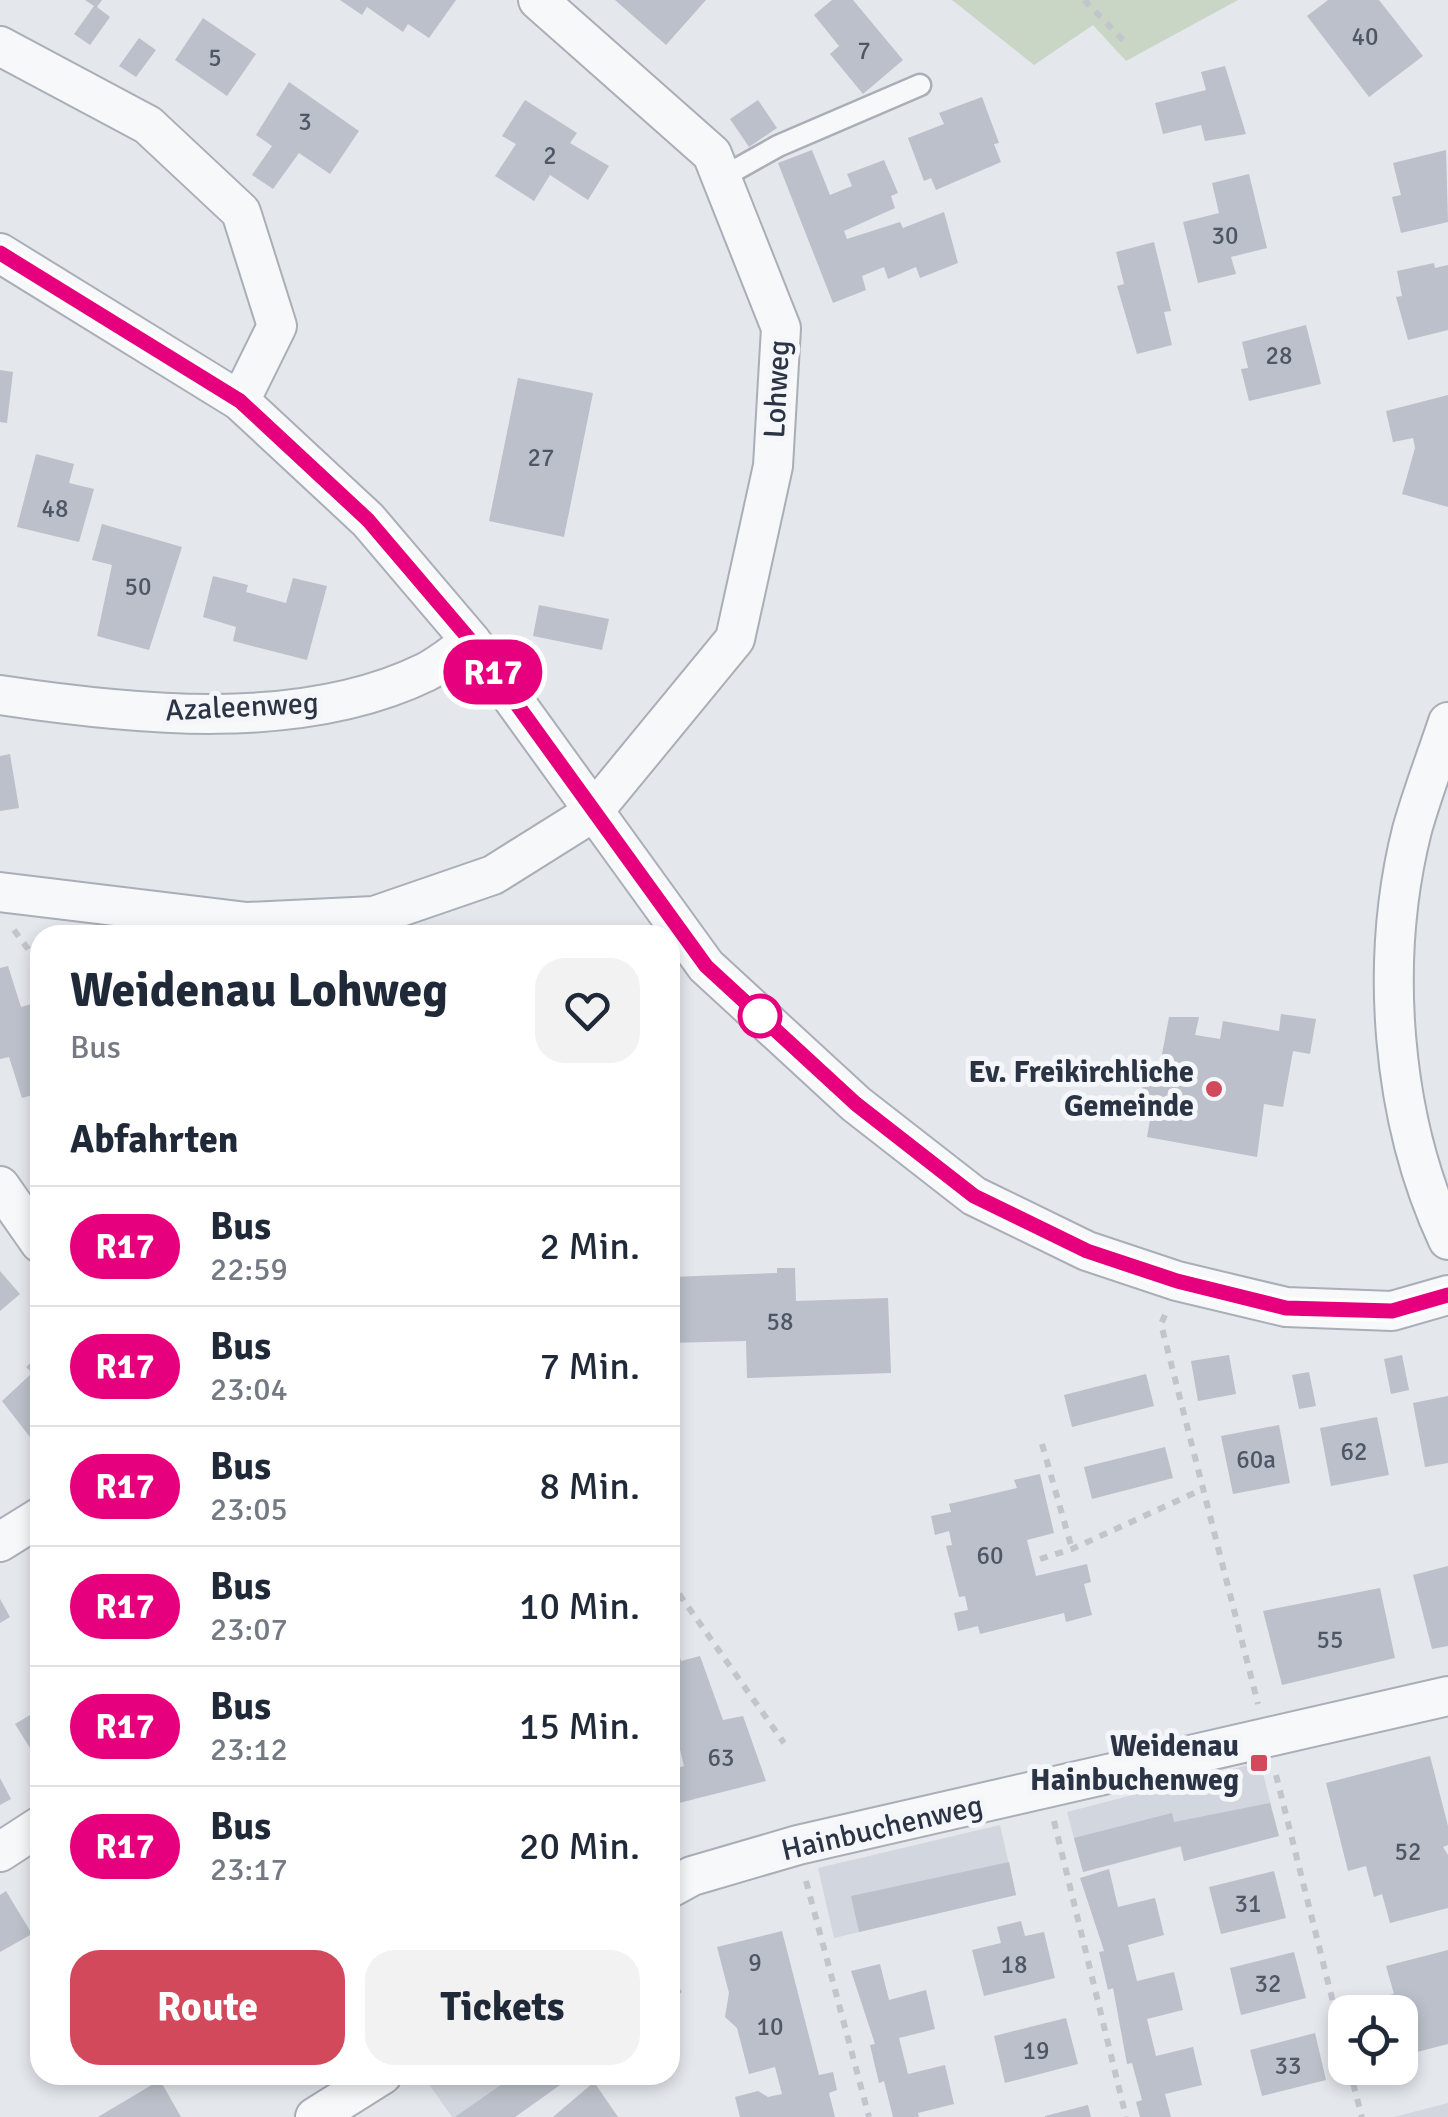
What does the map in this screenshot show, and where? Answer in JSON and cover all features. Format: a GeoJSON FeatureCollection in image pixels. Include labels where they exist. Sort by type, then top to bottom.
{"type":"FeatureCollection","features":[{"type":"Feature","properties":{"kind":"street","name":"Lohweg"},"geometry":{"type":"LineString","coordinates":[[0,892],[247,922],[374,916],[494,875],[592,813],[736,639],[773,466],[782,328],[712,154],[538,0]]}},
{"type":"Feature","properties":{"kind":"street"},"geometry":{"type":"LineString","coordinates":[[0,46],[148,125],[242,212],[277,326],[240,401]]}},
{"type":"Feature","properties":{"kind":"street"},"geometry":{"type":"LineString","coordinates":[[0,253],[240,401],[368,520],[471,641],[675,925]]}},
{"type":"Feature","properties":{"kind":"street","name":"Azaleenweg"},"geometry":{"type":"LineString","coordinates":[[0,695],[80,707],[195,716],[326,704],[426,672],[471,641]]}},
{"type":"Feature","properties":{"kind":"street"},"geometry":{"type":"LineString","coordinates":[[1448,722],[1412,831],[1395,928],[1398,1054],[1410,1125],[1427,1192],[1448,1240]]}},
{"type":"Feature","properties":{"kind":"street"},"geometry":{"type":"LineString","coordinates":[[680,931],[706,966],[856,1104],[974,1196],[1087,1251],[1177,1281],[1286,1308],[1392,1311],[1448,1295]]}},
{"type":"Feature","properties":{"kind":"street"},"geometry":{"type":"LineString","coordinates":[[0,1186],[30,1229]]}},
{"type":"Feature","properties":{"kind":"street"},"geometry":{"type":"LineString","coordinates":[[0,1542],[30,1523]]}},
{"type":"Feature","properties":{"kind":"street","name":"Hainbuchenweg"},"geometry":{"type":"LineString","coordinates":[[680,1883],[798,1845],[1448,1696]]}},
{"type":"Feature","properties":{"kind":"street"},"geometry":{"type":"LineString","coordinates":[[0,1852],[30,1832]]}},
{"type":"Feature","properties":{"kind":"street"},"geometry":{"type":"LineString","coordinates":[[315,2117],[366,2085]]}},
{"type":"Feature","properties":{"kind":"lane"},"geometry":{"type":"LineString","coordinates":[[722,178],[778,146],[920,85]]}},
{"type":"Feature","properties":{"kind":"path"},"geometry":{"type":"LineString","coordinates":[[1084,0],[1126,44]]}},
{"type":"Feature","properties":{"kind":"path"},"geometry":{"type":"LineString","coordinates":[[23,942],[30,951]]}},
{"type":"Feature","properties":{"kind":"path"},"geometry":{"type":"LineString","coordinates":[[1161,1324],[1266,1738]]}},
{"type":"Feature","properties":{"kind":"path"},"geometry":{"type":"LineString","coordinates":[[1042,1444],[1072,1549]]}},
{"type":"Feature","properties":{"kind":"path"},"geometry":{"type":"LineString","coordinates":[[1040,1559],[1072,1549],[1203,1488]]}},
{"type":"Feature","properties":{"kind":"path"},"geometry":{"type":"LineString","coordinates":[[680,1595],[784,1743]]}},
{"type":"Feature","properties":{"kind":"path"},"geometry":{"type":"LineString","coordinates":[[1277,1782],[1331,1995]]}},
{"type":"Feature","properties":{"kind":"path"},"geometry":{"type":"LineString","coordinates":[[1055,1826],[1126,2117]]}},
{"type":"Feature","properties":{"kind":"path"},"geometry":{"type":"LineString","coordinates":[[807,1885],[869,2117]]}},
{"type":"Feature","properties":{"kind":"path"},"geometry":{"type":"LineString","coordinates":[[1354,2085],[1362,2117]]}},
{"type":"Feature","properties":{"kind":"shaded area"},"geometry":{"type":"Polygon","coordinates":[[[1260,1762],[1279,1836],[1184,1861],[1180,1847],[1083,1872],[1067,1812],[1260,1762]]]}},
{"type":"Feature","properties":{"kind":"shaded area"},"geometry":{"type":"Polygon","coordinates":[[[1000,1825],[1016,1895],[834,1938],[818,1868],[1000,1825]]]}},
{"type":"Feature","properties":{"kind":"shaded area"},"geometry":{"type":"Polygon","coordinates":[[[430,2085],[560,2085],[515,2117],[452,2117],[430,2085]]]}},
{"type":"Feature","properties":{"kind":"shaded area"},"geometry":{"type":"Polygon","coordinates":[[[1448,2103],[1448,2117],[1394,2117],[1448,2103]]]}},
{"type":"Feature","properties":{"kind":"green space"},"geometry":{"type":"Polygon","coordinates":[[[952,0],[1238,0],[1126,61],[1093,25],[1034,65],[952,0]]]}},
{"type":"Feature","properties":{"kind":"building"},"geometry":{"type":"Polygon","coordinates":[[[85,0],[102,0],[97,7],[110,17],[90,45],[74,34],[94,6],[85,0]]]}},
{"type":"Feature","properties":{"kind":"building"},"geometry":{"type":"Polygon","coordinates":[[[340,0],[456,0],[429,38],[408,24],[403,32],[367,7],[362,15],[340,0]]]}},
{"type":"Feature","properties":{"kind":"building"},"geometry":{"type":"Polygon","coordinates":[[[615,0],[706,0],[666,45],[615,0]]]}},
{"type":"Feature","properties":{"kind":"building"},"geometry":{"type":"Polygon","coordinates":[[[832,0],[853,0],[903,60],[863,94],[830,54],[839,46],[814,15],[832,0]]]}},
{"type":"Feature","properties":{"kind":"building"},"geometry":{"type":"Polygon","coordinates":[[[1328,0],[1379,0],[1423,56],[1369,97],[1307,16],[1328,0]]]}},
{"type":"Feature","properties":{"kind":"building"},"geometry":{"type":"Polygon","coordinates":[[[203,18],[256,54],[227,96],[175,60],[203,18]]]}},
{"type":"Feature","properties":{"kind":"building"},"geometry":{"type":"Polygon","coordinates":[[[139,38],[156,50],[136,77],[119,66],[139,38]]]}},
{"type":"Feature","properties":{"kind":"building"},"geometry":{"type":"Polygon","coordinates":[[[1225,66],[1246,134],[1205,141],[1201,125],[1163,134],[1155,103],[1206,90],[1201,72],[1225,66]]]}},
{"type":"Feature","properties":{"kind":"building"},"geometry":{"type":"Polygon","coordinates":[[[289,82],[359,131],[330,174],[299,153],[273,189],[252,175],[272,146],[256,135],[289,82]]]}},
{"type":"Feature","properties":{"kind":"building"},"geometry":{"type":"Polygon","coordinates":[[[982,97],[999,143],[994,144],[1001,162],[936,190],[931,178],[924,181],[908,138],[944,124],[939,113],[982,97]]]}},
{"type":"Feature","properties":{"kind":"building"},"geometry":{"type":"Polygon","coordinates":[[[525,100],[577,133],[570,143],[609,166],[588,200],[550,175],[534,201],[495,176],[516,144],[502,136],[525,100]]]}},
{"type":"Feature","properties":{"kind":"building"},"geometry":{"type":"Polygon","coordinates":[[[758,100],[777,128],[749,147],[730,119],[758,100]]]}},
{"type":"Feature","properties":{"kind":"building"},"geometry":{"type":"Polygon","coordinates":[[[812,150],[830,195],[852,186],[847,174],[884,160],[898,193],[891,196],[895,208],[844,231],[847,239],[900,222],[903,228],[944,212],[958,263],[920,278],[916,267],[888,279],[884,267],[862,276],[866,290],[833,303],[778,163],[812,150]]]}},
{"type":"Feature","properties":{"kind":"building"},"geometry":{"type":"Polygon","coordinates":[[[1446,150],[1448,222],[1401,233],[1392,197],[1401,195],[1393,163],[1446,150]]]}},
{"type":"Feature","properties":{"kind":"building"},"geometry":{"type":"Polygon","coordinates":[[[1249,174],[1267,248],[1231,257],[1236,274],[1198,283],[1183,222],[1219,213],[1212,183],[1249,174]]]}},
{"type":"Feature","properties":{"kind":"building"},"geometry":{"type":"Polygon","coordinates":[[[1154,242],[1171,311],[1164,312],[1172,345],[1137,354],[1117,286],[1124,284],[1116,252],[1154,242]]]}},
{"type":"Feature","properties":{"kind":"building"},"geometry":{"type":"Polygon","coordinates":[[[1434,263],[1435,268],[1448,265],[1448,330],[1408,340],[1396,297],[1402,296],[1397,271],[1434,263]]]}},
{"type":"Feature","properties":{"kind":"building"},"geometry":{"type":"Polygon","coordinates":[[[1306,325],[1321,384],[1249,401],[1241,369],[1248,368],[1242,342],[1306,325]]]}},
{"type":"Feature","properties":{"kind":"building"},"geometry":{"type":"Polygon","coordinates":[[[0,370],[13,372],[7,423],[0,422],[0,370]]]}},
{"type":"Feature","properties":{"kind":"building"},"geometry":{"type":"Polygon","coordinates":[[[518,378],[593,393],[564,537],[489,521],[518,378]]]}},
{"type":"Feature","properties":{"kind":"building"},"geometry":{"type":"Polygon","coordinates":[[[1448,395],[1448,507],[1402,494],[1415,448],[1413,438],[1393,442],[1386,411],[1448,395]]]}},
{"type":"Feature","properties":{"kind":"building"},"geometry":{"type":"Polygon","coordinates":[[[36,454],[74,464],[69,483],[94,489],[79,542],[17,527],[36,454]]]}},
{"type":"Feature","properties":{"kind":"building"},"geometry":{"type":"Polygon","coordinates":[[[102,524],[182,547],[149,650],[97,636],[112,565],[92,560],[102,524]]]}},
{"type":"Feature","properties":{"kind":"building"},"geometry":{"type":"Polygon","coordinates":[[[213,576],[248,585],[246,592],[286,603],[293,578],[327,586],[307,660],[233,641],[236,627],[203,617],[213,576]]]}},
{"type":"Feature","properties":{"kind":"building"},"geometry":{"type":"Polygon","coordinates":[[[539,605],[609,619],[602,650],[533,636],[539,605]]]}},
{"type":"Feature","properties":{"kind":"building"},"geometry":{"type":"Polygon","coordinates":[[[10,754],[19,808],[0,811],[0,756],[10,754]]]}},
{"type":"Feature","properties":{"kind":"building"},"geometry":{"type":"Polygon","coordinates":[[[8,966],[21,1007],[30,1004],[30,1096],[22,1098],[9,1057],[0,1059],[0,968],[8,966]]]}},
{"type":"Feature","properties":{"kind":"building","name":"Ev. Freikirchliche Gemeinde"},"geometry":{"type":"Polygon","coordinates":[[[1281,1014],[1316,1019],[1310,1054],[1293,1051],[1283,1107],[1264,1104],[1257,1157],[1147,1137],[1152,1108],[1137,1102],[1149,1071],[1158,1075],[1169,1017],[1199,1017],[1195,1035],[1220,1039],[1223,1021],[1279,1031],[1281,1014]]]}},
{"type":"Feature","properties":{"kind":"building"},"geometry":{"type":"Polygon","coordinates":[[[777,1268],[795,1268],[796,1301],[888,1298],[891,1373],[747,1378],[746,1341],[680,1343],[680,1277],[777,1273],[777,1268]]]}},
{"type":"Feature","properties":{"kind":"building"},"geometry":{"type":"Polygon","coordinates":[[[0,1271],[20,1294],[0,1311],[0,1271]]]}},
{"type":"Feature","properties":{"kind":"building"},"geometry":{"type":"Polygon","coordinates":[[[1229,1355],[1236,1394],[1198,1401],[1191,1361],[1229,1355]]]}},
{"type":"Feature","properties":{"kind":"building"},"geometry":{"type":"Polygon","coordinates":[[[1402,1355],[1409,1390],[1391,1394],[1384,1359],[1402,1355]]]}},
{"type":"Feature","properties":{"kind":"building"},"geometry":{"type":"Polygon","coordinates":[[[1309,1372],[1316,1406],[1299,1409],[1292,1375],[1309,1372]]]}},
{"type":"Feature","properties":{"kind":"building"},"geometry":{"type":"Polygon","coordinates":[[[1146,1374],[1154,1406],[1072,1427],[1064,1395],[1146,1374]]]}},
{"type":"Feature","properties":{"kind":"building"},"geometry":{"type":"Polygon","coordinates":[[[30,1375],[30,1437],[2,1401],[30,1375]]]}},
{"type":"Feature","properties":{"kind":"building"},"geometry":{"type":"Polygon","coordinates":[[[1448,1396],[1448,1463],[1425,1467],[1413,1403],[1448,1396]]]}},
{"type":"Feature","properties":{"kind":"building"},"geometry":{"type":"Polygon","coordinates":[[[1377,1417],[1389,1475],[1331,1486],[1320,1428],[1377,1417]]]}},
{"type":"Feature","properties":{"kind":"building"},"geometry":{"type":"Polygon","coordinates":[[[1279,1425],[1290,1483],[1233,1494],[1221,1436],[1279,1425]]]}},
{"type":"Feature","properties":{"kind":"building"},"geometry":{"type":"Polygon","coordinates":[[[1165,1447],[1173,1478],[1092,1499],[1084,1467],[1165,1447]]]}},
{"type":"Feature","properties":{"kind":"building"},"geometry":{"type":"Polygon","coordinates":[[[1040,1474],[1054,1533],[1027,1540],[1036,1576],[1087,1564],[1091,1582],[1084,1584],[1092,1615],[1066,1622],[1064,1613],[980,1634],[978,1626],[958,1631],[954,1613],[968,1610],[965,1596],[959,1597],[946,1546],[952,1545],[949,1531],[935,1535],[931,1516],[951,1512],[949,1504],[1017,1488],[1014,1480],[1040,1474]]]}},
{"type":"Feature","properties":{"kind":"building"},"geometry":{"type":"Polygon","coordinates":[[[1448,1566],[1448,1646],[1432,1649],[1413,1575],[1448,1566]]]}},
{"type":"Feature","properties":{"kind":"building"},"geometry":{"type":"Polygon","coordinates":[[[1380,1588],[1395,1658],[1282,1685],[1263,1611],[1380,1588]]]}},
{"type":"Feature","properties":{"kind":"building"},"geometry":{"type":"Polygon","coordinates":[[[0,1599],[10,1617],[0,1623],[0,1599]]]}},
{"type":"Feature","properties":{"kind":"building"},"geometry":{"type":"Polygon","coordinates":[[[700,1656],[723,1720],[743,1716],[766,1781],[680,1803],[680,1767],[684,1766],[680,1750],[680,1658],[681,1661],[700,1656]]]}},
{"type":"Feature","properties":{"kind":"building"},"geometry":{"type":"Polygon","coordinates":[[[30,1715],[30,1748],[15,1724],[30,1715]]]}},
{"type":"Feature","properties":{"kind":"building"},"geometry":{"type":"Polygon","coordinates":[[[1430,1756],[1448,1826],[1448,1845],[1443,1847],[1448,1855],[1448,1908],[1390,1923],[1382,1894],[1374,1897],[1366,1866],[1348,1871],[1326,1783],[1430,1756]]]}},
{"type":"Feature","properties":{"kind":"building"},"geometry":{"type":"Polygon","coordinates":[[[0,1778],[11,1799],[0,1805],[0,1778]]]}},
{"type":"Feature","properties":{"kind":"building"},"geometry":{"type":"Polygon","coordinates":[[[1270,1803],[1279,1836],[1184,1861],[1181,1846],[1083,1872],[1074,1838],[1172,1813],[1174,1822],[1270,1803]]]}},
{"type":"Feature","properties":{"kind":"building"},"geometry":{"type":"Polygon","coordinates":[[[1009,1862],[1016,1895],[859,1932],[851,1896],[1009,1862]]]}},
{"type":"Feature","properties":{"kind":"building"},"geometry":{"type":"Polygon","coordinates":[[[1109,1869],[1118,1907],[1155,1898],[1164,1935],[1128,1945],[1137,1981],[1174,1972],[1183,2010],[1147,2019],[1156,2056],[1193,2047],[1202,2085],[1165,2094],[1171,2117],[1140,2117],[1136,2102],[1142,2100],[1132,2063],[1127,2064],[1113,1988],[1108,1990],[1099,1952],[1104,1951],[1080,1878],[1109,1869]]]}},
{"type":"Feature","properties":{"kind":"building"},"geometry":{"type":"Polygon","coordinates":[[[1274,1871],[1286,1918],[1221,1934],[1209,1887],[1274,1871]]]}},
{"type":"Feature","properties":{"kind":"building"},"geometry":{"type":"Polygon","coordinates":[[[6,1891],[30,1935],[0,1952],[0,1895],[6,1891]]]}},
{"type":"Feature","properties":{"kind":"building"},"geometry":{"type":"Polygon","coordinates":[[[1021,1921],[1025,1936],[1044,1932],[1055,1978],[984,1996],[972,1950],[1001,1943],[997,1927],[1021,1921]]]}},
{"type":"Feature","properties":{"kind":"building"},"geometry":{"type":"Polygon","coordinates":[[[782,1931],[819,2075],[833,2072],[837,2090],[829,2093],[835,2117],[740,2117],[735,2097],[758,2091],[768,2097],[782,2094],[775,2067],[749,2074],[737,2028],[725,2017],[729,1993],[717,1947],[782,1931]]]}},
{"type":"Feature","properties":{"kind":"building"},"geometry":{"type":"Polygon","coordinates":[[[1448,1950],[1448,2044],[1418,2052],[1418,1995],[1390,1995],[1394,1994],[1386,1966],[1448,1950]]]}},
{"type":"Feature","properties":{"kind":"building"},"geometry":{"type":"Polygon","coordinates":[[[1294,1952],[1306,1998],[1241,2015],[1230,1968],[1294,1952]]]}},
{"type":"Feature","properties":{"kind":"building"},"geometry":{"type":"Polygon","coordinates":[[[880,1964],[889,2000],[926,1990],[935,2029],[899,2038],[908,2074],[945,2065],[954,2104],[918,2113],[919,2117],[893,2117],[884,2081],[879,2083],[870,2045],[875,2044],[851,1971],[880,1964]]]}},
{"type":"Feature","properties":{"kind":"building"},"geometry":{"type":"Polygon","coordinates":[[[1066,2018],[1078,2064],[1005,2083],[994,2036],[1066,2018]]]}},
{"type":"Feature","properties":{"kind":"building"},"geometry":{"type":"Polygon","coordinates":[[[1315,2033],[1326,2080],[1262,2096],[1250,2050],[1315,2033]]]}},
{"type":"Feature","properties":{"kind":"building"},"geometry":{"type":"Polygon","coordinates":[[[152,2085],[163,2085],[181,2117],[98,2117],[152,2085]]]}},
{"type":"Feature","properties":{"kind":"building"},"geometry":{"type":"Polygon","coordinates":[[[501,2085],[560,2085],[515,2117],[455,2117],[501,2085]]]}},
{"type":"Feature","properties":{"kind":"building"},"geometry":{"type":"Polygon","coordinates":[[[590,2085],[596,2085],[618,2117],[553,2117],[590,2085]]]}},
{"type":"Feature","properties":{"kind":"building"},"geometry":{"type":"Polygon","coordinates":[[[1088,2105],[1091,2117],[1045,2117],[1045,2116],[1088,2105]]]}},
{"type":"Feature","properties":{"kind":"bus line","name":"R17"},"geometry":{"type":"LineString","coordinates":[[0,253],[240,401],[368,520],[471,641],[675,925]]}},
{"type":"Feature","properties":{"kind":"bus line","name":"R17"},"geometry":{"type":"LineString","coordinates":[[680,931],[706,966],[856,1104],[974,1196],[1087,1251],[1177,1281],[1286,1308],[1392,1311],[1448,1295]]}},
{"type":"Feature","properties":{"kind":"place","name":"Ev. Freikirchliche Gemeinde"},"geometry":{"type":"Point","coordinates":[1214,1089]}},
{"type":"Feature","properties":{"kind":"place","name":"Weidenau Hainbuchenweg"},"geometry":{"type":"Point","coordinates":[1259,1763]}}]}
